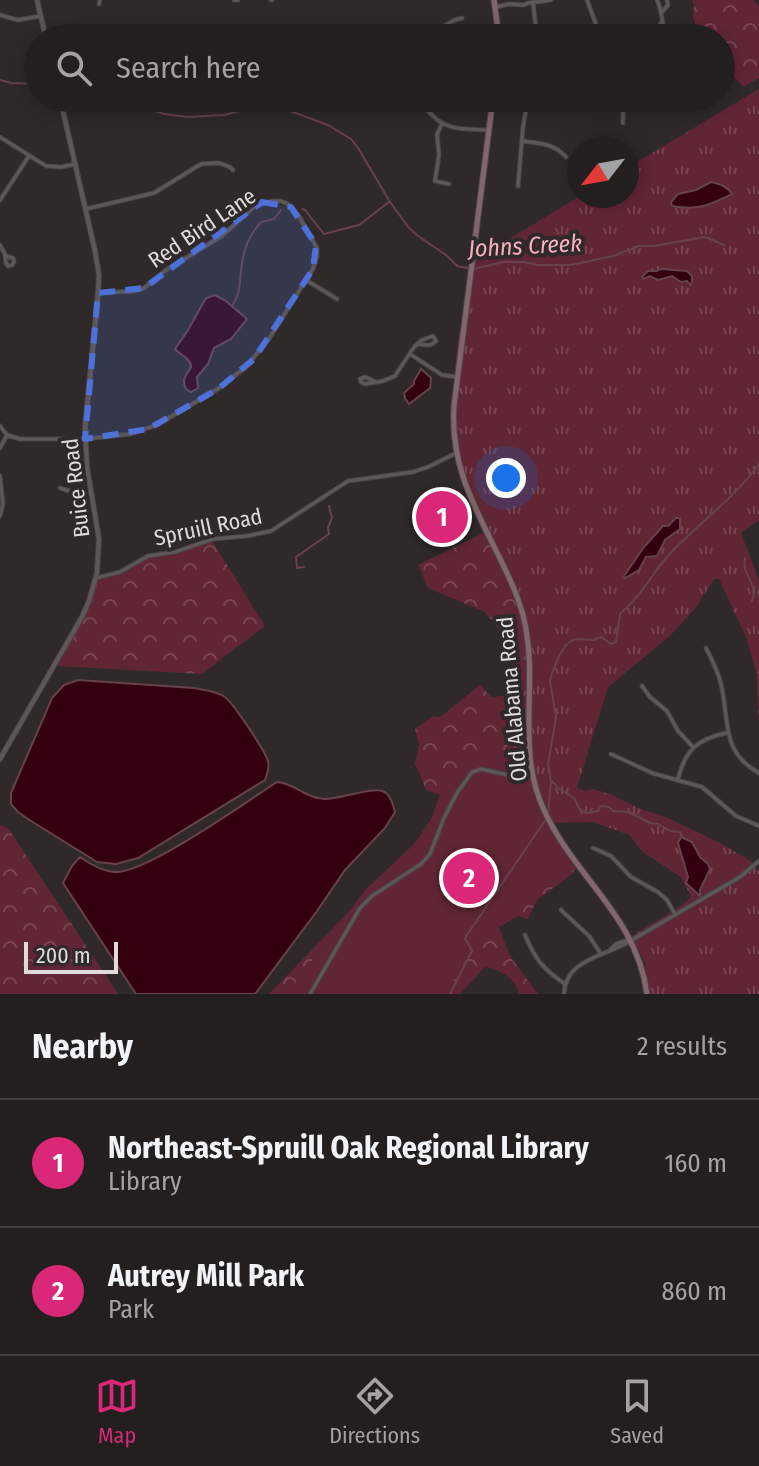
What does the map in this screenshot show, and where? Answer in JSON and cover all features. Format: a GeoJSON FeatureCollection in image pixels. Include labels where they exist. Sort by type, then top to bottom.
{"type":"FeatureCollection","features":[{"type":"Feature","properties":{"kind":"main road"},"geometry":{"type":"LineString","coordinates":[[495,3],[497,24]]}},
{"type":"Feature","properties":{"kind":"main road","name":"Old Alabama Road"},"geometry":{"type":"LineString","coordinates":[[491,112],[457,377],[453,418],[456,453],[466,488],[516,593],[526,624],[530,766],[538,797],[551,825],[631,940],[642,967],[647,994]]}},
{"type":"Feature","properties":{"kind":"street"},"geometry":{"type":"LineString","coordinates":[[37,0],[43,24]]}},
{"type":"Feature","properties":{"kind":"street"},"geometry":{"type":"LineString","coordinates":[[495,3],[504,0]]}},
{"type":"Feature","properties":{"kind":"street"},"geometry":{"type":"LineString","coordinates":[[495,3],[524,5],[530,1],[551,0]]}},
{"type":"Feature","properties":{"kind":"street"},"geometry":{"type":"LineString","coordinates":[[587,0],[596,24]]}},
{"type":"Feature","properties":{"kind":"street"},"geometry":{"type":"LineString","coordinates":[[657,0],[663,24]]}},
{"type":"Feature","properties":{"kind":"street"},"geometry":{"type":"LineString","coordinates":[[661,13],[666,9],[667,0]]}},
{"type":"Feature","properties":{"kind":"street"},"geometry":{"type":"LineString","coordinates":[[530,1],[534,24]]}},
{"type":"Feature","properties":{"kind":"street"},"geometry":{"type":"LineString","coordinates":[[0,15],[18,20],[41,16]]}},
{"type":"Feature","properties":{"kind":"street"},"geometry":{"type":"LineString","coordinates":[[451,24],[462,18]]}},
{"type":"Feature","properties":{"kind":"street","name":"Buice Road"},"geometry":{"type":"LineString","coordinates":[[0,759],[82,617],[99,560],[99,539],[85,439],[98,293],[97,261],[63,112]]}},
{"type":"Feature","properties":{"kind":"street"},"geometry":{"type":"LineString","coordinates":[[428,112],[442,124],[489,130]]}},
{"type":"Feature","properties":{"kind":"street"},"geometry":{"type":"LineString","coordinates":[[518,186],[526,112]]}},
{"type":"Feature","properties":{"kind":"street"},"geometry":{"type":"LineString","coordinates":[[623,112],[623,123]]}},
{"type":"Feature","properties":{"kind":"street"},"geometry":{"type":"LineString","coordinates":[[442,124],[437,134],[439,155],[435,181],[449,184]]}},
{"type":"Feature","properties":{"kind":"street"},"geometry":{"type":"LineString","coordinates":[[0,137],[41,164],[61,167],[76,164]]}},
{"type":"Feature","properties":{"kind":"street"},"geometry":{"type":"LineString","coordinates":[[522,141],[546,144],[560,150],[566,157]]}},
{"type":"Feature","properties":{"kind":"street"},"geometry":{"type":"LineString","coordinates":[[0,200],[29,156]]}},
{"type":"Feature","properties":{"kind":"street"},"geometry":{"type":"LineString","coordinates":[[86,209],[154,193],[201,164],[219,163],[232,169],[227,173]]}},
{"type":"Feature","properties":{"kind":"street","name":"Red Bird Lane"},"geometry":{"type":"LineString","coordinates":[[7,435],[20,439],[116,437],[148,429],[168,419],[227,382],[263,348],[316,262],[316,245],[291,207],[285,203],[262,202],[222,236],[166,270],[144,288],[98,293]]}},
{"type":"Feature","properties":{"kind":"street"},"geometry":{"type":"LineString","coordinates":[[0,245],[6,256]]}},
{"type":"Feature","properties":{"kind":"street"},"geometry":{"type":"LineString","coordinates":[[306,280],[337,299]]}},
{"type":"Feature","properties":{"kind":"street"},"geometry":{"type":"LineString","coordinates":[[374,381],[395,376],[417,344]]}},
{"type":"Feature","properties":{"kind":"street"},"geometry":{"type":"LineString","coordinates":[[410,354],[441,374],[457,377]]}},
{"type":"Feature","properties":{"kind":"street"},"geometry":{"type":"LineString","coordinates":[[0,426],[7,435],[0,448]]}},
{"type":"Feature","properties":{"kind":"street","name":"Spruill Road"},"geometry":{"type":"LineString","coordinates":[[96,578],[120,572],[148,556],[175,552],[213,539],[271,531],[342,484],[359,478],[413,472],[456,453]]}},
{"type":"Feature","properties":{"kind":"street"},"geometry":{"type":"LineString","coordinates":[[0,476],[3,504],[0,516]]}},
{"type":"Feature","properties":{"kind":"street"},"geometry":{"type":"LineString","coordinates":[[60,488],[91,493]]}},
{"type":"Feature","properties":{"kind":"street"},"geometry":{"type":"LineString","coordinates":[[706,648],[721,684],[730,743],[738,756],[759,773]]}},
{"type":"Feature","properties":{"kind":"street"},"geometry":{"type":"LineString","coordinates":[[642,686],[667,711],[678,731],[693,747]]}},
{"type":"Feature","properties":{"kind":"street"},"geometry":{"type":"LineString","coordinates":[[678,779],[684,760],[693,747],[709,737],[727,733]]}},
{"type":"Feature","properties":{"kind":"street"},"geometry":{"type":"LineString","coordinates":[[611,754],[652,773],[702,787],[736,816],[759,826]]}},
{"type":"Feature","properties":{"kind":"street"},"geometry":{"type":"LineString","coordinates":[[310,994],[366,901],[421,864],[430,854],[444,818],[472,772],[481,769],[508,775],[530,766]]}},
{"type":"Feature","properties":{"kind":"street"},"geometry":{"type":"LineString","coordinates":[[593,848],[611,856],[631,877],[658,892],[675,914]]}},
{"type":"Feature","properties":{"kind":"street"},"geometry":{"type":"LineString","coordinates":[[564,994],[565,984],[576,967],[624,940],[631,940],[740,877],[759,862]]}},
{"type":"Feature","properties":{"kind":"street"},"geometry":{"type":"LineString","coordinates":[[561,910],[589,936],[601,954]]}},
{"type":"Feature","properties":{"kind":"street"},"geometry":{"type":"LineString","coordinates":[[525,935],[545,970],[565,984]]}},
{"type":"Feature","properties":{"kind":"highlighted area"},"geometry":{"type":"Polygon","coordinates":[[[262,202],[291,207],[316,245],[313,269],[254,359],[218,389],[148,429],[85,439],[98,293],[144,288],[262,202]]]}},
{"type":"Feature","properties":{"kind":"green space"},"geometry":{"type":"Polygon","coordinates":[[[692,0],[754,0],[759,6],[759,78],[743,87],[735,78],[735,24],[695,24],[692,0]]]}},
{"type":"Feature","properties":{"kind":"green space"},"geometry":{"type":"Polygon","coordinates":[[[759,89],[759,520],[741,533],[759,581],[759,723],[756,671],[746,637],[719,579],[714,579],[697,606],[670,636],[608,687],[577,788],[610,794],[666,817],[752,862],[759,871],[759,994],[645,994],[645,963],[632,936],[691,897],[681,877],[643,852],[629,835],[593,822],[548,823],[530,768],[526,710],[530,663],[461,461],[453,427],[458,340],[469,290],[470,256],[488,247],[491,250],[567,204],[567,208],[639,208],[639,161],[721,112],[735,112],[735,103],[759,89]]]}},
{"type":"Feature","properties":{"kind":"green space"},"geometry":{"type":"Polygon","coordinates":[[[485,532],[513,589],[529,641],[525,766],[548,823],[577,867],[537,900],[528,919],[518,916],[499,927],[510,956],[538,994],[519,994],[506,976],[485,967],[460,994],[269,994],[456,801],[426,790],[415,763],[419,744],[415,729],[433,716],[440,717],[480,685],[492,697],[503,696],[515,650],[485,612],[428,588],[418,565],[485,532]]]}},
{"type":"Feature","properties":{"kind":"green space"},"geometry":{"type":"Polygon","coordinates":[[[211,539],[265,626],[202,674],[57,666],[93,594],[95,581],[150,554],[181,550],[211,539]]]}},
{"type":"Feature","properties":{"kind":"green space"},"geometry":{"type":"Polygon","coordinates":[[[475,758],[529,760],[544,811],[577,867],[472,941],[447,994],[287,994],[365,890],[415,843],[431,819],[443,786],[475,758]]]}},
{"type":"Feature","properties":{"kind":"green space"},"geometry":{"type":"Polygon","coordinates":[[[0,825],[8,828],[118,994],[0,994],[0,825]]]}},
{"type":"Feature","properties":{"kind":"shaded area"},"geometry":{"type":"Polygon","coordinates":[[[711,182],[723,186],[732,194],[703,206],[672,206],[671,202],[678,194],[711,182]]]}},
{"type":"Feature","properties":{"kind":"shaded area"},"geometry":{"type":"Polygon","coordinates":[[[648,271],[687,271],[692,276],[692,282],[690,285],[672,276],[658,280],[650,276],[642,277],[648,271]]]}},
{"type":"Feature","properties":{"kind":"shaded area"},"geometry":{"type":"Polygon","coordinates":[[[215,295],[247,319],[231,339],[214,348],[208,364],[197,377],[198,388],[191,392],[184,383],[191,364],[175,349],[206,298],[215,295]]]}},
{"type":"Feature","properties":{"kind":"shaded area"},"geometry":{"type":"Polygon","coordinates":[[[421,369],[431,378],[430,388],[409,404],[404,393],[414,384],[421,369]]]}},
{"type":"Feature","properties":{"kind":"shaded area"},"geometry":{"type":"Polygon","coordinates":[[[680,518],[680,529],[665,540],[657,556],[646,557],[639,570],[625,578],[644,547],[663,526],[668,526],[680,518]]]}},
{"type":"Feature","properties":{"kind":"shaded area"},"geometry":{"type":"Polygon","coordinates":[[[78,680],[194,688],[222,695],[242,718],[266,756],[269,766],[265,780],[138,858],[116,864],[97,862],[28,819],[11,804],[11,793],[52,698],[64,685],[78,680]]]}},
{"type":"Feature","properties":{"kind":"shaded area"},"geometry":{"type":"Polygon","coordinates":[[[277,782],[325,799],[382,791],[389,797],[395,812],[385,828],[345,870],[255,994],[136,994],[63,883],[72,866],[80,857],[96,867],[114,872],[148,862],[195,836],[277,782]]]}},
{"type":"Feature","properties":{"kind":"shaded area"},"geometry":{"type":"Polygon","coordinates":[[[681,837],[692,842],[710,869],[700,896],[686,883],[688,877],[678,843],[681,837]]]}},
{"type":"Feature","properties":{"kind":"waterway","name":"Johns Creek"},"geometry":{"type":"LineString","coordinates":[[0,80],[24,83]]}},
{"type":"Feature","properties":{"kind":"waterway","name":"Johns Creek"},"geometry":{"type":"LineString","coordinates":[[158,112],[188,117],[236,112]]}},
{"type":"Feature","properties":{"kind":"waterway","name":"Johns Creek"},"geometry":{"type":"LineString","coordinates":[[293,112],[328,125],[351,139],[409,228],[457,266],[473,269],[504,262],[571,265],[613,256],[639,246],[705,237],[724,245]]}},
{"type":"Feature","properties":{"kind":"waterway"},"geometry":{"type":"LineString","coordinates":[[302,209],[324,234],[359,225],[389,202]]}},
{"type":"Feature","properties":{"kind":"waterway"},"geometry":{"type":"LineString","coordinates":[[232,306],[239,290],[243,257],[251,236],[261,222],[274,219],[281,210]]}},
{"type":"Feature","properties":{"kind":"waterway"},"geometry":{"type":"LineString","coordinates":[[548,814],[551,781],[548,765],[556,717],[550,681],[565,646],[573,640],[601,637],[611,644],[616,642],[620,614],[634,601],[667,557],[738,489],[759,464]]}},
{"type":"Feature","properties":{"kind":"waterway"},"geometry":{"type":"LineString","coordinates":[[304,567],[297,568],[296,557],[329,534],[332,518],[329,506]]}},
{"type":"Feature","properties":{"kind":"waterway"},"geometry":{"type":"LineString","coordinates":[[745,558],[745,569],[754,595],[752,601]]}},
{"type":"Feature","properties":{"kind":"waterway"},"geometry":{"type":"LineString","coordinates":[[552,781],[574,798],[580,810],[587,813],[598,811],[601,806],[629,812],[670,831],[680,832],[682,837]]}},
{"type":"Feature","properties":{"kind":"waterway"},"geometry":{"type":"LineString","coordinates":[[450,994],[472,951],[465,938],[546,819]]}},
{"type":"Feature","properties":{"kind":"place","name":"Northeast-Spruill Oak Regional Library"},"geometry":{"type":"Point","coordinates":[442,517]}},
{"type":"Feature","properties":{"kind":"place","name":"Autrey Mill Park"},"geometry":{"type":"Point","coordinates":[469,878]}}]}
